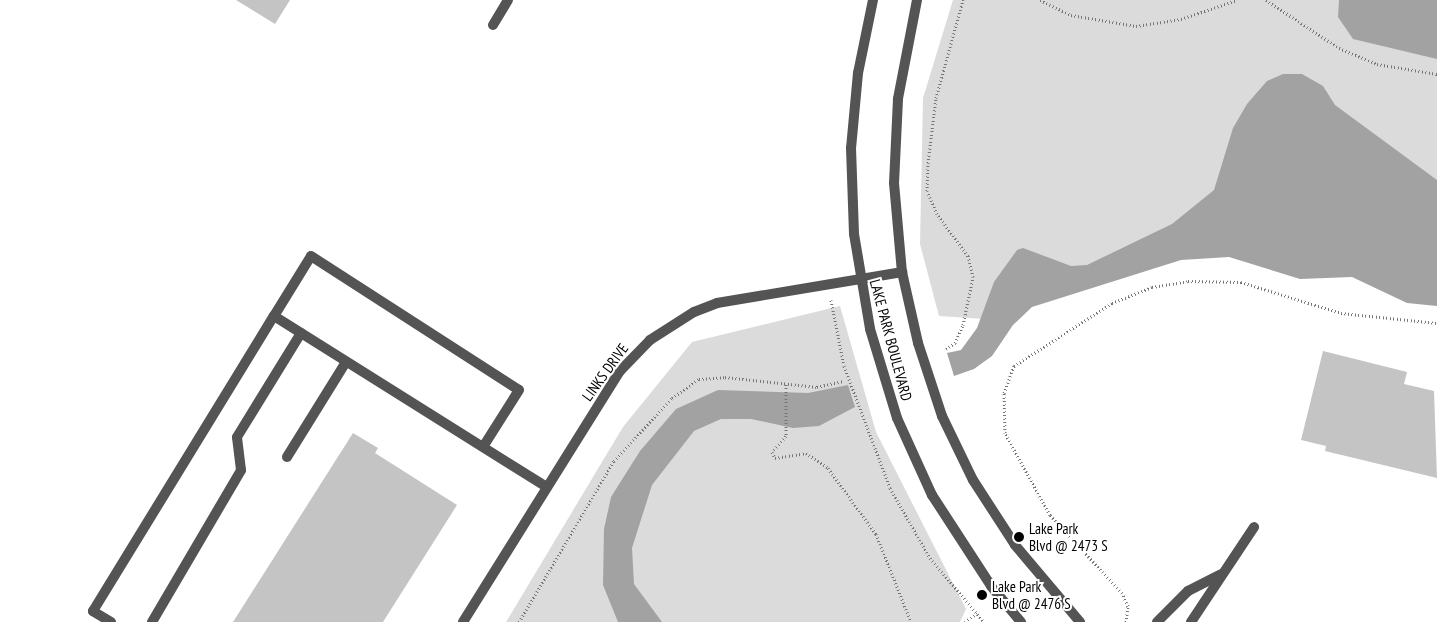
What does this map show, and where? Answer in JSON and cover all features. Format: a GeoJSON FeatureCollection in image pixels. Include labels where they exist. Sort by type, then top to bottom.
{"type":"FeatureCollection","features":[{"type":"Feature","properties":{"kind":"street"},"geometry":{"type":"LineString","coordinates":[[493,25],[508,0]]}},
{"type":"Feature","properties":{"kind":"street","name":"LAKE PARK BOULEVARD"},"geometry":{"type":"LineString","coordinates":[[873,0],[858,73],[851,148],[859,279],[878,360],[912,454],[955,533],[1021,622]]}},
{"type":"Feature","properties":{"kind":"street","name":"LAKE PARK BOULEVARD"},"geometry":{"type":"LineString","coordinates":[[917,0],[904,56],[895,141],[902,272],[928,378],[956,448],[1015,545],[1080,622]]}},
{"type":"Feature","properties":{"kind":"street"},"geometry":{"type":"LineString","coordinates":[[111,622],[93,612],[312,256],[519,390],[482,447]]}},
{"type":"Feature","properties":{"kind":"street","name":"LINKS DRIVE"},"geometry":{"type":"LineString","coordinates":[[463,622],[620,372],[671,324],[718,303],[902,272]]}},
{"type":"Feature","properties":{"kind":"street"},"geometry":{"type":"LineString","coordinates":[[274,316],[547,487]]}},
{"type":"Feature","properties":{"kind":"street"},"geometry":{"type":"LineString","coordinates":[[152,622],[241,470],[237,437],[301,333]]}},
{"type":"Feature","properties":{"kind":"street"},"geometry":{"type":"LineString","coordinates":[[286,457],[346,362]]}},
{"type":"Feature","properties":{"kind":"street"},"geometry":{"type":"LineString","coordinates":[[1191,622],[1254,526]]}},
{"type":"Feature","properties":{"kind":"street"},"geometry":{"type":"LineString","coordinates":[[1157,622],[1188,591],[1221,574]]}},
{"type":"Feature","properties":{"kind":"path"},"geometry":{"type":"LineString","coordinates":[[946,349],[955,343],[963,324],[973,277],[968,256],[937,214],[926,191],[936,98],[963,0]]}},
{"type":"Feature","properties":{"kind":"path"},"geometry":{"type":"LineString","coordinates":[[1040,0],[1071,15],[1136,26],[1181,19],[1237,0]]}},
{"type":"Feature","properties":{"kind":"path"},"geometry":{"type":"LineString","coordinates":[[1266,0],[1338,48],[1377,64],[1437,74]]}},
{"type":"Feature","properties":{"kind":"path"},"geometry":{"type":"LineString","coordinates":[[1126,622],[1128,606],[1122,593],[1050,515],[1005,433],[1004,393],[1014,366],[1112,303],[1152,287],[1188,280],[1240,282],[1341,313],[1437,323]]}},
{"type":"Feature","properties":{"kind":"path"},"geometry":{"type":"LineString","coordinates":[[834,315],[844,366],[890,488],[930,558],[984,622]]}},
{"type":"Feature","properties":{"kind":"path"},"geometry":{"type":"LineString","coordinates":[[519,622],[614,461],[672,398],[699,379],[726,377],[817,387],[843,381]]}},
{"type":"Feature","properties":{"kind":"path"},"geometry":{"type":"LineString","coordinates":[[786,384],[786,436],[772,452],[775,458],[806,453],[828,468],[876,534],[910,622]]}},
{"type":"Feature","properties":{"kind":"path"},"geometry":{"type":"LineString","coordinates":[[965,622],[977,613]]}},
{"type":"Feature","properties":{"kind":"shaded area"},"geometry":{"type":"Polygon","coordinates":[[[953,0],[1437,0],[1437,273],[1196,233],[984,319],[939,316],[920,244],[923,98],[953,0]]]}},
{"type":"Feature","properties":{"kind":"shaded area"},"geometry":{"type":"Polygon","coordinates":[[[1339,0],[1437,0],[1437,59],[1353,39],[1338,17],[1339,0]]]}},
{"type":"Feature","properties":{"kind":"shaded area"},"geometry":{"type":"Polygon","coordinates":[[[1283,74],[1302,74],[1323,86],[1335,105],[1437,180],[1437,306],[1407,303],[1352,277],[1300,279],[1229,257],[1181,260],[1032,307],[1013,325],[992,356],[974,369],[954,376],[947,353],[961,350],[977,328],[994,282],[1017,250],[1023,248],[1071,266],[1087,265],[1172,224],[1214,190],[1233,128],[1247,104],[1267,81],[1283,74]]]}},
{"type":"Feature","properties":{"kind":"shaded area"},"geometry":{"type":"Polygon","coordinates":[[[840,306],[876,432],[966,609],[960,622],[506,622],[623,427],[692,342],[840,306]]]}},
{"type":"Feature","properties":{"kind":"shaded area"},"geometry":{"type":"Polygon","coordinates":[[[848,385],[855,407],[819,426],[793,428],[751,419],[721,419],[694,431],[652,485],[632,548],[634,584],[662,622],[618,622],[603,585],[604,529],[611,497],[640,451],[676,409],[718,390],[808,393],[848,385]]]}},
{"type":"Feature","properties":{"kind":"building"},"geometry":{"type":"Polygon","coordinates":[[[236,0],[290,0],[275,24],[236,0]]]}},
{"type":"Feature","properties":{"kind":"building"},"geometry":{"type":"Polygon","coordinates":[[[1323,351],[1407,372],[1404,384],[1434,391],[1437,478],[1325,451],[1326,446],[1301,440],[1323,351]]]}},
{"type":"Feature","properties":{"kind":"building"},"geometry":{"type":"Polygon","coordinates":[[[353,433],[378,448],[375,453],[457,505],[383,622],[233,622],[353,433]]]}},
{"type":"Feature","properties":{"kind":"place","name":"Lake Park Blvd @ 2473 S"},"geometry":{"type":"Point","coordinates":[1019,537]}},
{"type":"Feature","properties":{"kind":"place","name":"Lake Park Blvd @ 2476 S"},"geometry":{"type":"Point","coordinates":[982,595]}}]}
